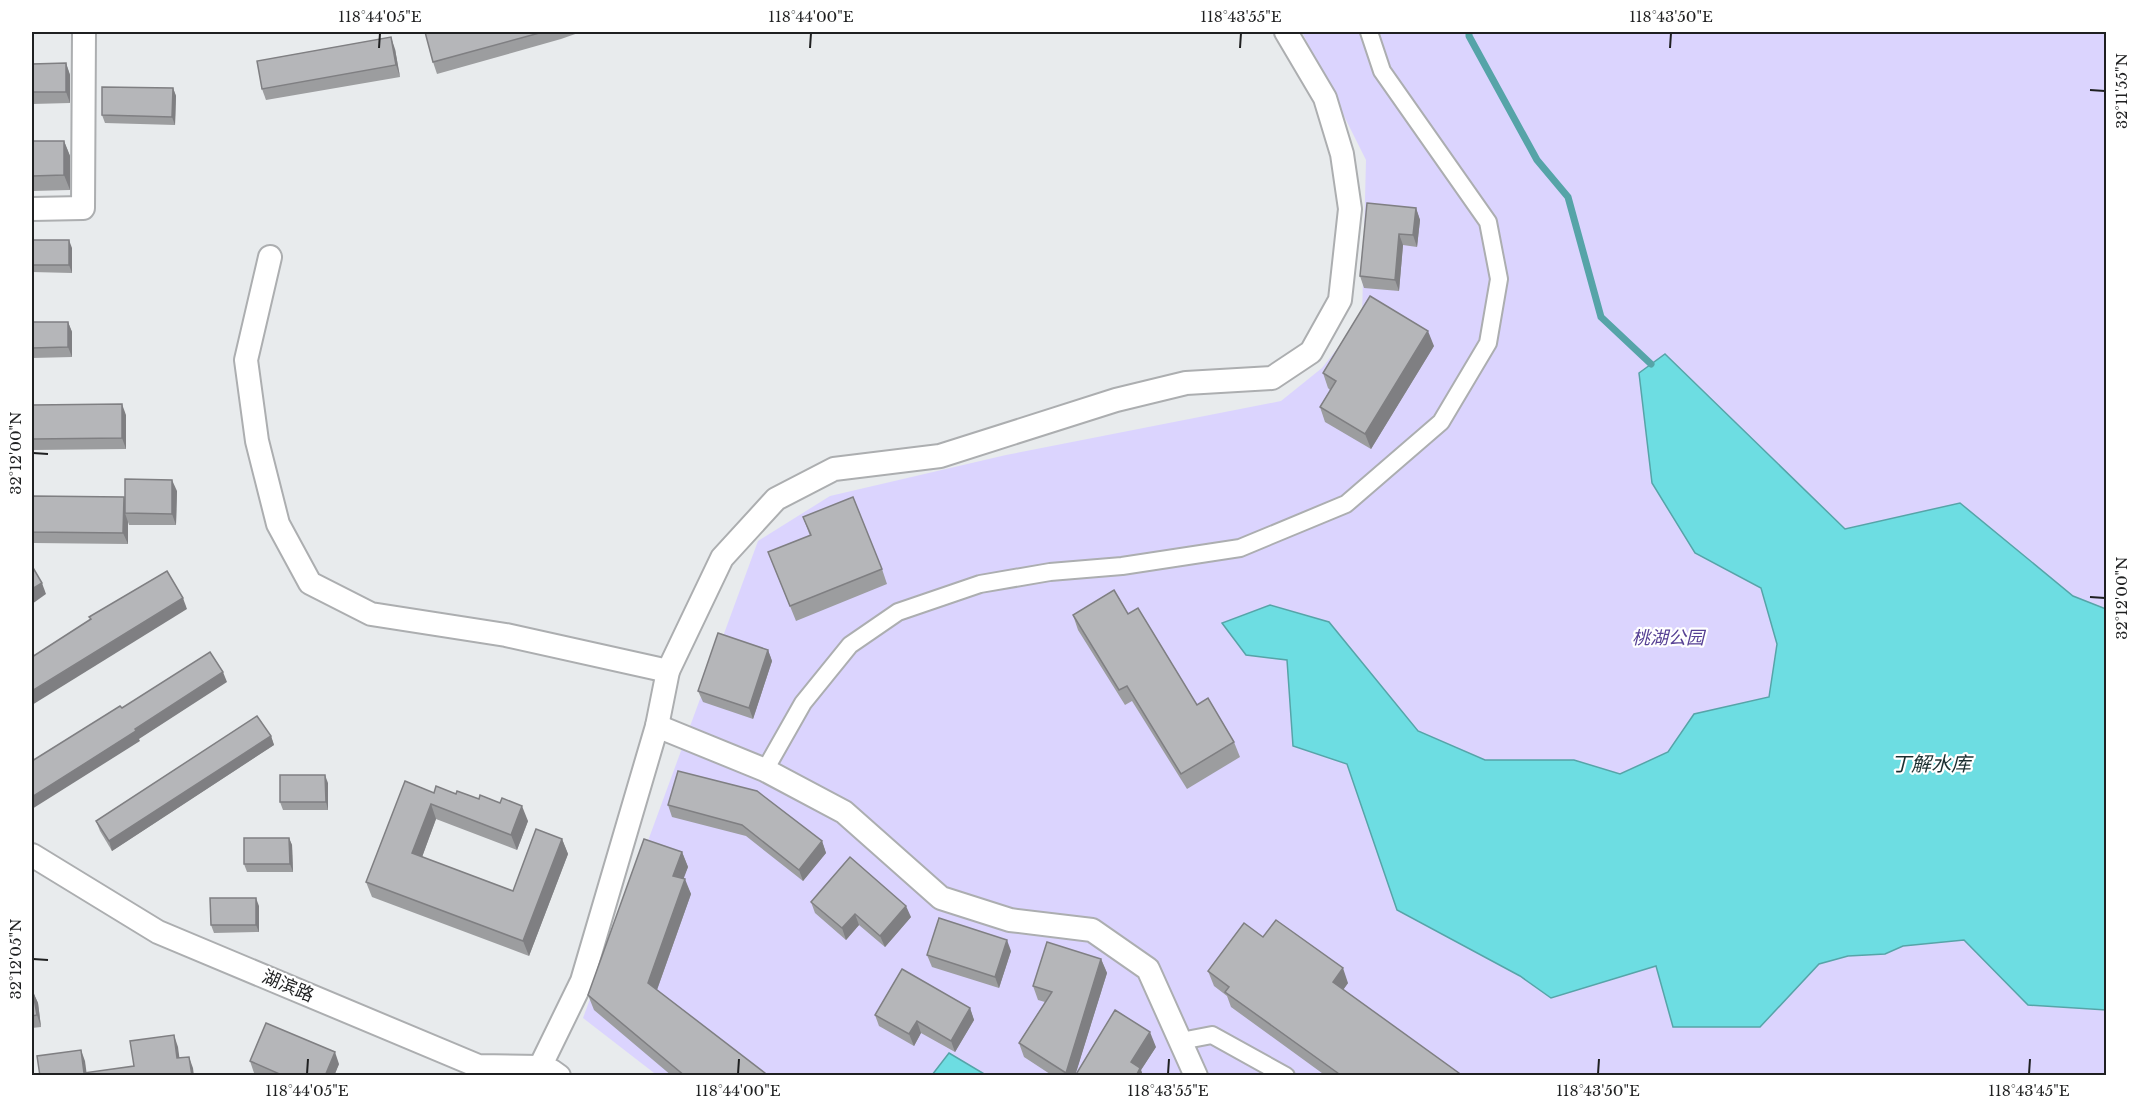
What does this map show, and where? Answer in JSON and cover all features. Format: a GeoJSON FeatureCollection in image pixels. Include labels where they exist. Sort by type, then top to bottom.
{"type":"FeatureCollection","features":[{"type":"Feature","properties":{"kind":"street"},"geometry":{"type":"LineString","coordinates":[[32,209],[83,208],[84,32]]}},
{"type":"Feature","properties":{"kind":"street"},"geometry":{"type":"LineString","coordinates":[[549,1071],[582,981],[657,726],[668,671],[722,558],[776,499],[834,469],[940,456],[1116,400],[1186,383],[1272,378],[1311,352],[1340,300],[1350,209],[1342,154],[1325,98],[1286,32]]}},
{"type":"Feature","properties":{"kind":"street"},"geometry":{"type":"LineString","coordinates":[[765,770],[803,703],[850,645],[898,612],[980,584],[1050,572],[1122,566],[1240,548],[1346,504],[1441,422],[1488,344],[1499,279],[1488,222],[1382,71],[1369,32]]}},
{"type":"Feature","properties":{"kind":"street"},"geometry":{"type":"LineString","coordinates":[[270,256],[246,360],[257,441],[278,524],[310,582],[371,614],[506,635],[668,671]]}},
{"type":"Feature","properties":{"kind":"street"},"geometry":{"type":"LineString","coordinates":[[657,726],[765,770],[844,812],[941,898],[1010,920],[1092,930],[1148,969],[1196,1076]]}},
{"type":"Feature","properties":{"kind":"street","name":"湖滨路"},"geometry":{"type":"LineString","coordinates":[[32,855],[158,932],[476,1071],[549,1071]]}},
{"type":"Feature","properties":{"kind":"street"},"geometry":{"type":"LineString","coordinates":[[1181,1041],[1212,1035],[1286,1076]]}},
{"type":"Feature","properties":{"kind":"green space","name":"桃湖公园"},"geometry":{"type":"Polygon","coordinates":[[[1302,32],[2106,32],[2106,1075],[658,1076],[583,1018],[758,541],[830,496],[1006,455],[1281,401],[1322,368],[1362,317],[1366,160],[1302,32]]]}},
{"type":"Feature","properties":{"kind":"water","name":"丁解水库"},"geometry":{"type":"Polygon","coordinates":[[[1665,354],[1845,529],[1960,503],[2073,596],[2106,609],[2106,1010],[2028,1005],[1964,940],[1903,946],[1885,954],[1848,956],[1819,964],[1760,1027],[1673,1027],[1656,966],[1551,998],[1520,976],[1397,910],[1347,764],[1293,746],[1287,660],[1246,655],[1222,623],[1270,605],[1329,622],[1418,731],[1485,760],[1574,760],[1620,774],[1668,752],[1694,714],[1769,697],[1777,644],[1761,588],[1695,553],[1652,483],[1639,373],[1665,354]]]}},
{"type":"Feature","properties":{"kind":"water"},"geometry":{"type":"Polygon","coordinates":[[[949,1053],[986,1075],[932,1075],[949,1053]]]}},
{"type":"Feature","properties":{"kind":"building"},"geometry":{"type":"Polygon","coordinates":[[[425,32],[543,32],[433,62],[425,32]]]}},
{"type":"Feature","properties":{"kind":"building"},"geometry":{"type":"Polygon","coordinates":[[[391,37],[396,65],[262,89],[257,61],[391,37]]]}},
{"type":"Feature","properties":{"kind":"building"},"geometry":{"type":"Polygon","coordinates":[[[66,63],[66,92],[32,92],[32,64],[66,63]]]}},
{"type":"Feature","properties":{"kind":"building"},"geometry":{"type":"Polygon","coordinates":[[[102,87],[173,88],[172,117],[102,115],[102,87]]]}},
{"type":"Feature","properties":{"kind":"building"},"geometry":{"type":"Polygon","coordinates":[[[32,141],[64,141],[64,175],[32,176],[32,141]]]}},
{"type":"Feature","properties":{"kind":"building"},"geometry":{"type":"Polygon","coordinates":[[[1367,203],[1416,208],[1413,235],[1399,234],[1395,280],[1360,276],[1367,203]]]}},
{"type":"Feature","properties":{"kind":"building"},"geometry":{"type":"Polygon","coordinates":[[[32,240],[69,240],[69,265],[32,265],[32,240]]]}},
{"type":"Feature","properties":{"kind":"building"},"geometry":{"type":"Polygon","coordinates":[[[1370,296],[1428,331],[1365,434],[1320,407],[1336,381],[1323,373],[1370,296]]]}},
{"type":"Feature","properties":{"kind":"building"},"geometry":{"type":"Polygon","coordinates":[[[32,322],[68,322],[68,347],[32,348],[32,322]]]}},
{"type":"Feature","properties":{"kind":"building"},"geometry":{"type":"Polygon","coordinates":[[[122,404],[122,438],[32,439],[32,405],[122,404]]]}},
{"type":"Feature","properties":{"kind":"building"},"geometry":{"type":"Polygon","coordinates":[[[125,479],[172,480],[172,514],[125,513],[125,479]]]}},
{"type":"Feature","properties":{"kind":"building"},"geometry":{"type":"Polygon","coordinates":[[[32,496],[124,497],[123,533],[32,532],[32,496]]]}},
{"type":"Feature","properties":{"kind":"building"},"geometry":{"type":"Polygon","coordinates":[[[853,497],[882,569],[790,606],[768,552],[811,535],[803,517],[853,497]]]}},
{"type":"Feature","properties":{"kind":"building"},"geometry":{"type":"Polygon","coordinates":[[[32,566],[42,583],[32,589],[32,566]]]}},
{"type":"Feature","properties":{"kind":"building"},"geometry":{"type":"Polygon","coordinates":[[[167,571],[183,598],[32,691],[32,657],[91,619],[89,617],[167,571]]]}},
{"type":"Feature","properties":{"kind":"building"},"geometry":{"type":"Polygon","coordinates":[[[1114,590],[1128,614],[1138,608],[1197,705],[1208,698],[1234,742],[1181,774],[1127,686],[1119,690],[1073,615],[1114,590]]]}},
{"type":"Feature","properties":{"kind":"building"},"geometry":{"type":"Polygon","coordinates":[[[718,633],[768,650],[749,708],[698,691],[718,633]]]}},
{"type":"Feature","properties":{"kind":"building"},"geometry":{"type":"Polygon","coordinates":[[[210,652],[223,672],[32,797],[32,761],[120,706],[122,708],[210,652]]]}},
{"type":"Feature","properties":{"kind":"building"},"geometry":{"type":"Polygon","coordinates":[[[257,716],[271,736],[109,841],[96,821],[257,716]]]}},
{"type":"Feature","properties":{"kind":"building"},"geometry":{"type":"Polygon","coordinates":[[[678,771],[757,791],[822,841],[799,870],[742,825],[668,805],[678,771]]]}},
{"type":"Feature","properties":{"kind":"building"},"geometry":{"type":"Polygon","coordinates":[[[280,775],[325,775],[326,802],[280,802],[280,775]]]}},
{"type":"Feature","properties":{"kind":"building"},"geometry":{"type":"Polygon","coordinates":[[[405,781],[434,793],[436,786],[456,794],[457,791],[479,799],[480,795],[500,803],[502,798],[522,806],[511,835],[431,804],[412,853],[513,891],[536,829],[562,839],[523,941],[366,882],[405,781]]]}},
{"type":"Feature","properties":{"kind":"building"},"geometry":{"type":"Polygon","coordinates":[[[244,838],[289,838],[290,864],[244,864],[244,838]]]}},
{"type":"Feature","properties":{"kind":"building"},"geometry":{"type":"Polygon","coordinates":[[[644,839],[682,852],[673,876],[685,879],[648,983],[765,1073],[764,1076],[685,1076],[588,995],[644,839]]]}},
{"type":"Feature","properties":{"kind":"building"},"geometry":{"type":"Polygon","coordinates":[[[850,857],[906,906],[880,936],[855,914],[842,928],[811,902],[850,857]]]}},
{"type":"Feature","properties":{"kind":"building"},"geometry":{"type":"Polygon","coordinates":[[[210,898],[256,898],[256,925],[211,925],[210,898]]]}},
{"type":"Feature","properties":{"kind":"building"},"geometry":{"type":"Polygon","coordinates":[[[939,918],[1007,940],[995,977],[927,955],[939,918]]]}},
{"type":"Feature","properties":{"kind":"building"},"geometry":{"type":"Polygon","coordinates":[[[1276,920],[1343,968],[1333,982],[1463,1076],[1342,1076],[1225,992],[1229,987],[1208,971],[1244,923],[1263,937],[1276,920]]]}},
{"type":"Feature","properties":{"kind":"building"},"geometry":{"type":"Polygon","coordinates":[[[1047,942],[1101,959],[1066,1073],[1019,1043],[1052,992],[1033,986],[1047,942]]]}},
{"type":"Feature","properties":{"kind":"building"},"geometry":{"type":"Polygon","coordinates":[[[902,969],[970,1008],[951,1041],[917,1021],[909,1034],[875,1015],[902,969]]]}},
{"type":"Feature","properties":{"kind":"building"},"geometry":{"type":"Polygon","coordinates":[[[32,992],[37,1015],[32,1016],[32,992]]]}},
{"type":"Feature","properties":{"kind":"building"},"geometry":{"type":"Polygon","coordinates":[[[1115,1010],[1150,1032],[1131,1062],[1140,1068],[1136,1076],[1075,1076],[1115,1010]]]}},
{"type":"Feature","properties":{"kind":"building"},"geometry":{"type":"Polygon","coordinates":[[[266,1023],[335,1052],[325,1076],[284,1076],[250,1061],[266,1023]]]}},
{"type":"Feature","properties":{"kind":"building"},"geometry":{"type":"Polygon","coordinates":[[[174,1035],[177,1058],[189,1057],[192,1076],[40,1076],[37,1056],[81,1050],[84,1073],[134,1066],[130,1041],[174,1035]]]}},
{"type":"Feature","properties":{"kind":"waterway"},"geometry":{"type":"LineString","coordinates":[[1469,32],[1469,36],[1537,160],[1568,197],[1601,317],[1651,364]]}}]}
